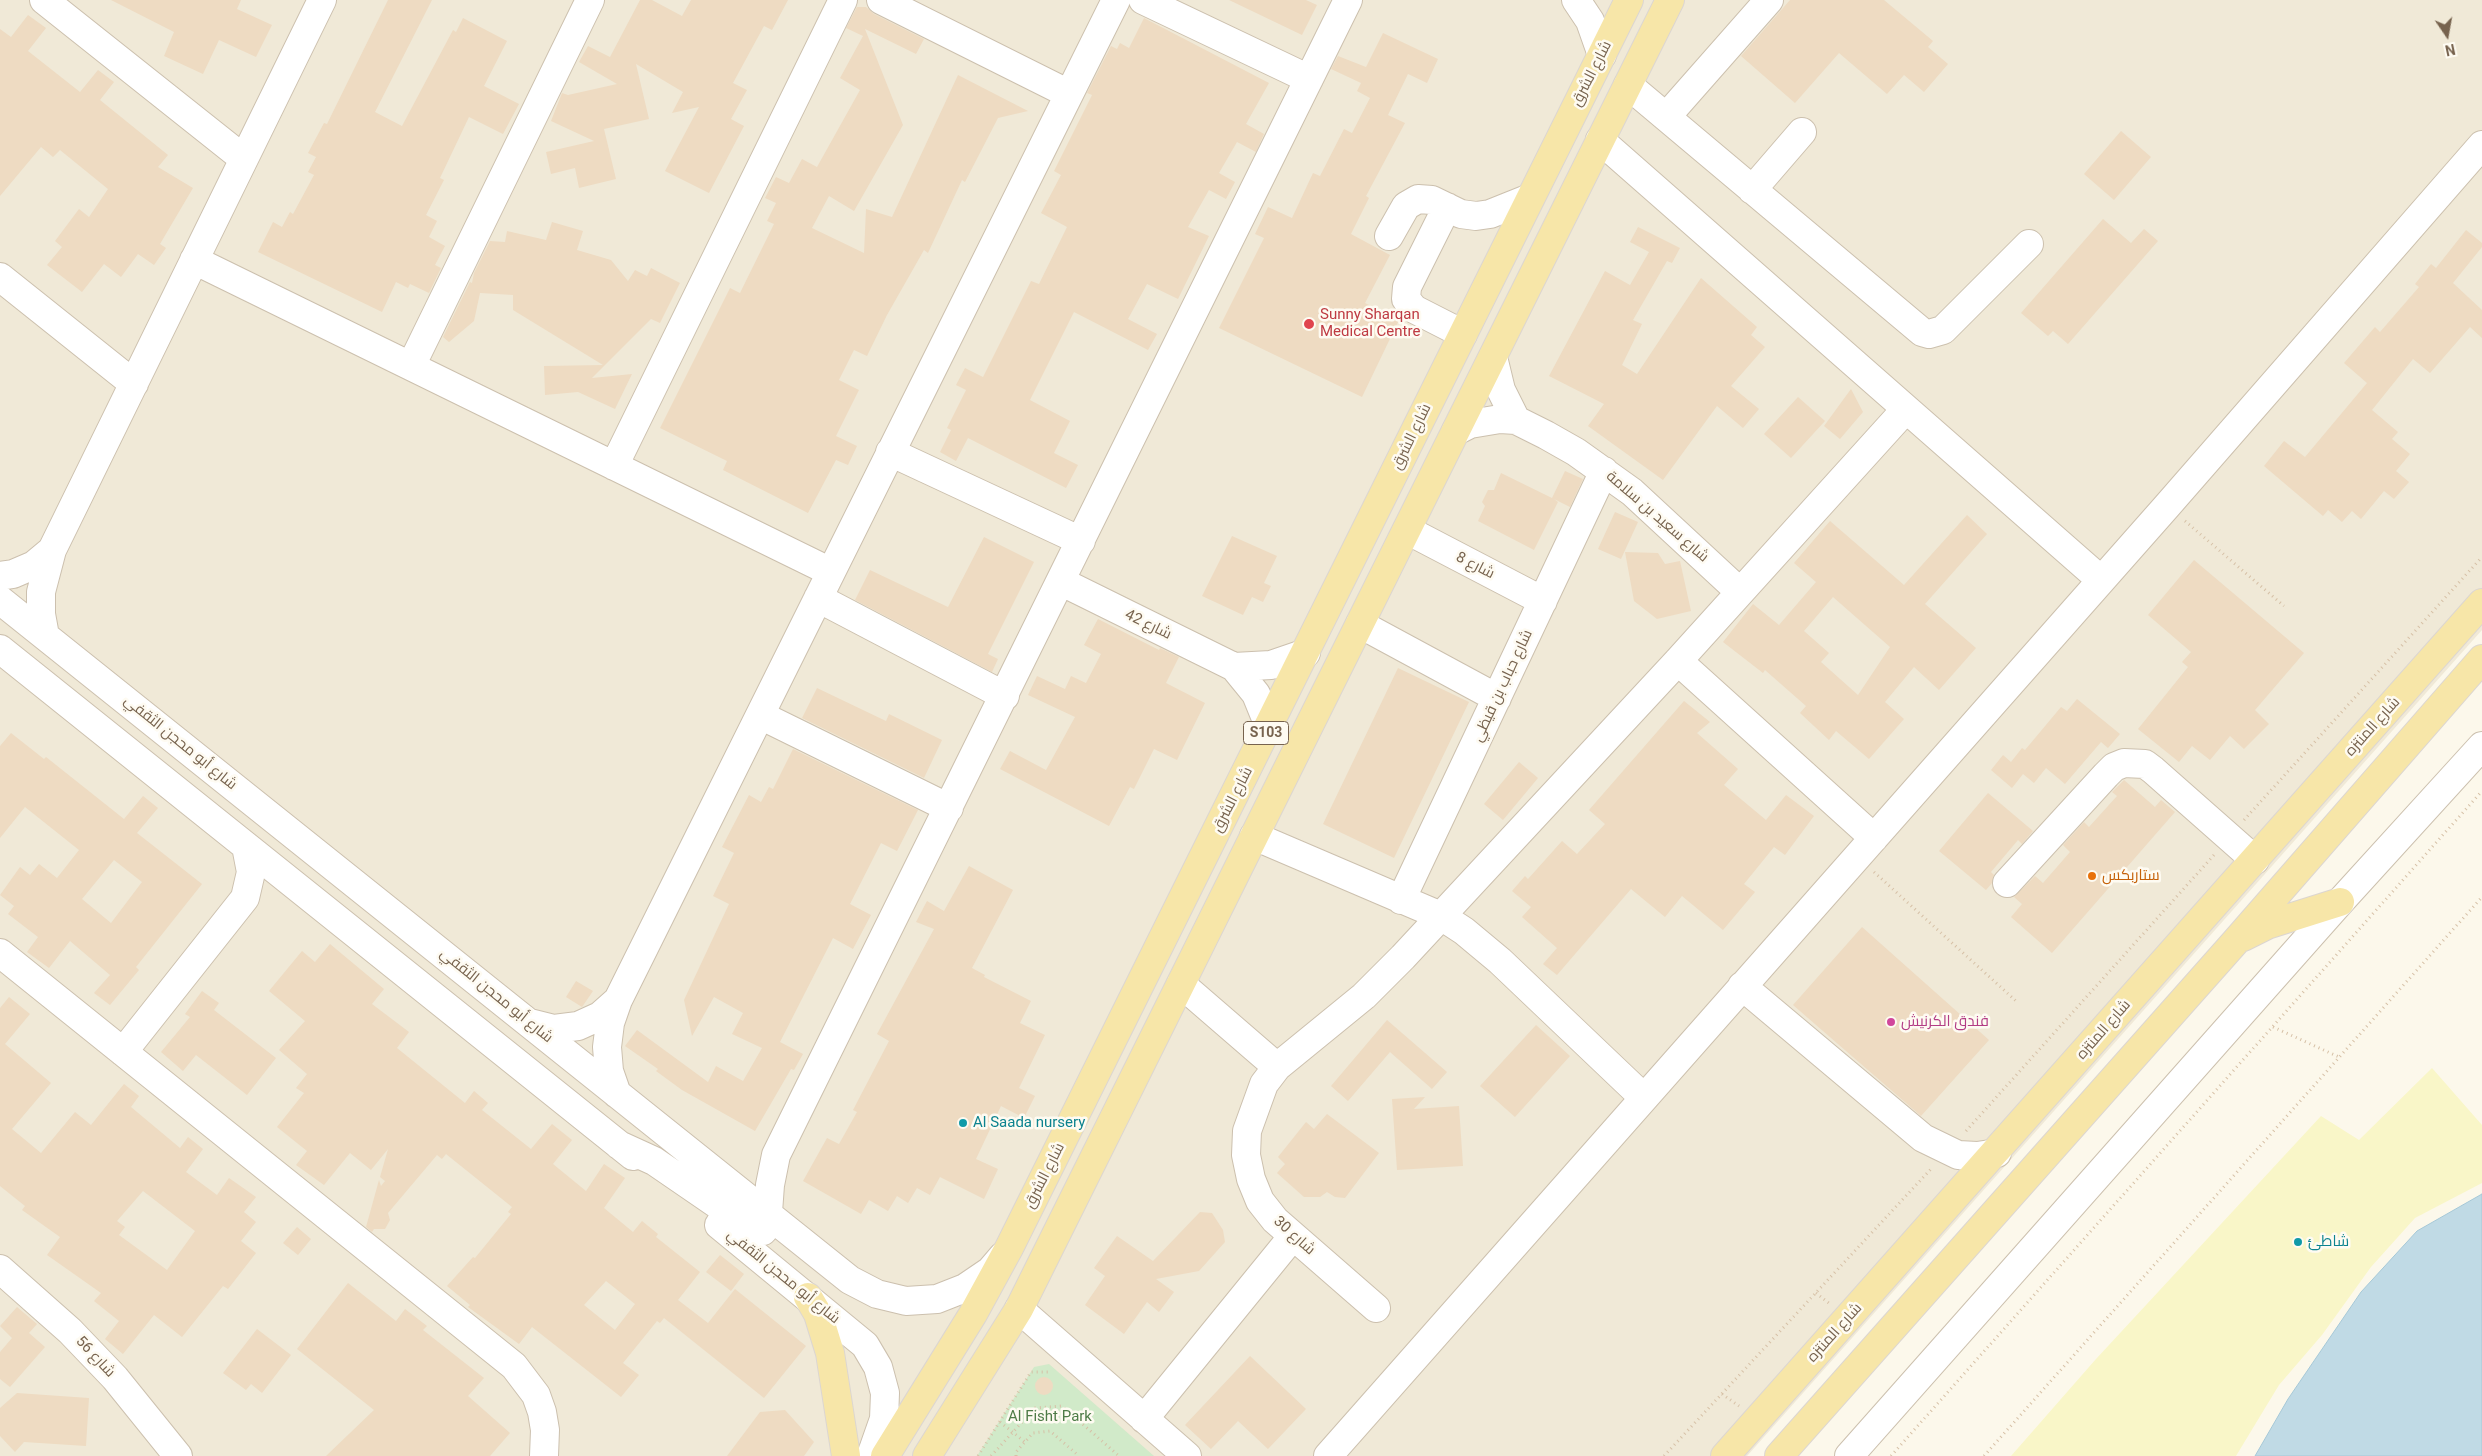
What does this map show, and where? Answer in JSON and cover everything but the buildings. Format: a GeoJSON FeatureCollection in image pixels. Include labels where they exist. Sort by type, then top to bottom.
{"type":"FeatureCollection","features":[{"type":"Feature","properties":{"kind":"main road","name":"شارع الشرق"},"geometry":{"type":"LineString","coordinates":[[885,1456],[968,1323],[1009,1248],[1629,0]]}},
{"type":"Feature","properties":{"kind":"main road","name":"S103"},"geometry":{"type":"LineString","coordinates":[[927,1456],[1019,1309],[1670,0]]}},
{"type":"Feature","properties":{"kind":"main road"},"geometry":{"type":"LineString","coordinates":[[1533,194],[1523,240],[1527,245],[1538,250],[1549,243]]}},
{"type":"Feature","properties":{"kind":"main road","name":"شارع المنتزه"},"geometry":{"type":"LineString","coordinates":[[1725,1456],[2482,603]]}},
{"type":"Feature","properties":{"kind":"main road"},"geometry":{"type":"LineString","coordinates":[[1778,1456],[2236,941],[2482,660]]}},
{"type":"Feature","properties":{"kind":"main road"},"geometry":{"type":"LineString","coordinates":[[1184,977],[1222,880],[1217,865],[1203,859]]}},
{"type":"Feature","properties":{"kind":"main road"},"geometry":{"type":"LineString","coordinates":[[2236,941],[2267,925],[2340,902]]}},
{"type":"Feature","properties":{"kind":"main road"},"geometry":{"type":"LineString","coordinates":[[808,1297],[820,1320],[830,1353],[846,1456]]}},
{"type":"Feature","properties":{"kind":"street"},"geometry":{"type":"LineString","coordinates":[[45,636],[41,614],[41,592],[52,550],[322,0]]}},
{"type":"Feature","properties":{"kind":"street"},"geometry":{"type":"LineString","coordinates":[[411,366],[590,0]]}},
{"type":"Feature","properties":{"kind":"street"},"geometry":{"type":"LineString","coordinates":[[614,466],[844,0]]}},
{"type":"Feature","properties":{"kind":"street"},"geometry":{"type":"LineString","coordinates":[[881,0],[1069,94]]}},
{"type":"Feature","properties":{"kind":"street"},"geometry":{"type":"LineString","coordinates":[[617,1094],[609,1070],[607,1047],[610,1023],[618,1000],[1116,0]]}},
{"type":"Feature","properties":{"kind":"street"},"geometry":{"type":"LineString","coordinates":[[1143,0],[1309,79]]}},
{"type":"Feature","properties":{"kind":"street"},"geometry":{"type":"LineString","coordinates":[[619,1144],[654,1161],[756,1231],[765,1229],[769,1215],[770,1185],[776,1155],[1062,582],[1348,0]]}},
{"type":"Feature","properties":{"kind":"street"},"geometry":{"type":"LineString","coordinates":[[1576,0],[1590,21],[1602,55]]}},
{"type":"Feature","properties":{"kind":"street"},"geometry":{"type":"LineString","coordinates":[[1666,117],[1769,0]]}},
{"type":"Feature","properties":{"kind":"street"},"geometry":{"type":"LineString","coordinates":[[49,2],[244,159]]}},
{"type":"Feature","properties":{"kind":"street"},"geometry":{"type":"LineString","coordinates":[[1628,85],[1916,328],[1929,334],[1943,330],[2029,244]]}},
{"type":"Feature","properties":{"kind":"street"},"geometry":{"type":"LineString","coordinates":[[1752,190],[1802,132]]}},
{"type":"Feature","properties":{"kind":"street"},"geometry":{"type":"LineString","coordinates":[[1600,140],[2101,580]]}},
{"type":"Feature","properties":{"kind":"street"},"geometry":{"type":"LineString","coordinates":[[1328,1456],[2167,506],[2482,145]]}},
{"type":"Feature","properties":{"kind":"street"},"geometry":{"type":"LineString","coordinates":[[1389,236],[1411,201],[1425,198],[1468,215],[1483,216],[1533,194]]}},
{"type":"Feature","properties":{"kind":"street"},"geometry":{"type":"LineString","coordinates":[[1447,207],[1407,287],[1406,299],[1414,309],[1464,334]]}},
{"type":"Feature","properties":{"kind":"street"},"geometry":{"type":"LineString","coordinates":[[194,260],[831,572]]}},
{"type":"Feature","properties":{"kind":"street"},"geometry":{"type":"LineString","coordinates":[[0,277],[134,384]]}},
{"type":"Feature","properties":{"kind":"street"},"geometry":{"type":"LineString","coordinates":[[1493,357],[1501,390],[1516,420]]}},
{"type":"Feature","properties":{"kind":"street","name":"شارع 30"},"geometry":{"type":"LineString","coordinates":[[1376,1308],[1275,1220],[1260,1201],[1251,1179],[1246,1155],[1247,1131],[1256,1101],[1264,1084],[1277,1067],[1364,996],[1441,916],[1678,660],[1906,409]]}},
{"type":"Feature","properties":{"kind":"street","name":"شارع سعيد بن سلامة"},"geometry":{"type":"LineString","coordinates":[[1456,431],[1485,420],[1516,420],[1576,452],[1604,471],[1658,514],[1740,592]]}},
{"type":"Feature","properties":{"kind":"street"},"geometry":{"type":"LineString","coordinates":[[890,452],[1081,541]]}},
{"type":"Feature","properties":{"kind":"street","name":"شارع حباب بن قيظي"},"geometry":{"type":"LineString","coordinates":[[1401,900],[1604,471]]}},
{"type":"Feature","properties":{"kind":"street","name":"شارع 8"},"geometry":{"type":"LineString","coordinates":[[1407,530],[1543,601]]}},
{"type":"Feature","properties":{"kind":"street"},"geometry":{"type":"LineString","coordinates":[[0,576],[13,574],[34,565],[52,550]]}},
{"type":"Feature","properties":{"kind":"street","name":"شارع 42"},"geometry":{"type":"LineString","coordinates":[[1062,582],[1234,667],[1256,694],[1270,726]]}},
{"type":"Feature","properties":{"kind":"street"},"geometry":{"type":"LineString","coordinates":[[818,598],[1005,696]]}},
{"type":"Feature","properties":{"kind":"street","name":"شارع أبو محجن الثقفي"},"geometry":{"type":"LineString","coordinates":[[0,600],[850,1280],[877,1294],[906,1301],[936,1299],[965,1288],[990,1271],[1009,1248]]}},
{"type":"Feature","properties":{"kind":"street"},"geometry":{"type":"LineString","coordinates":[[1360,624],[1497,698]]}},
{"type":"Feature","properties":{"kind":"street","name":"شارع أبو محجن الثقفي"},"geometry":{"type":"LineString","coordinates":[[0,649],[619,1144],[865,1345],[878,1367],[885,1393],[884,1419],[871,1456]]}},
{"type":"Feature","properties":{"kind":"street","name":"شارع 42"},"geometry":{"type":"LineString","coordinates":[[1234,667],[1271,665],[1306,653]]}},
{"type":"Feature","properties":{"kind":"street"},"geometry":{"type":"LineString","coordinates":[[1678,660],[1865,847]]}},
{"type":"Feature","properties":{"kind":"street"},"geometry":{"type":"LineString","coordinates":[[760,715],[949,808]]}},
{"type":"Feature","properties":{"kind":"street"},"geometry":{"type":"LineString","coordinates":[[1850,1456],[2340,902],[2482,746]]}},
{"type":"Feature","properties":{"kind":"street"},"geometry":{"type":"LineString","coordinates":[[2007,883],[2106,775],[2124,763],[2145,764],[2154,770],[2255,860]]}},
{"type":"Feature","properties":{"kind":"street"},"geometry":{"type":"LineString","coordinates":[[1254,836],[1441,916],[1482,945],[1644,1098]]}},
{"type":"Feature","properties":{"kind":"street"},"geometry":{"type":"LineString","coordinates":[[123,1052],[245,898],[251,872],[246,846]]}},
{"type":"Feature","properties":{"kind":"street"},"geometry":{"type":"LineString","coordinates":[[245,898],[272,888],[286,887],[301,890]]}},
{"type":"Feature","properties":{"kind":"street"},"geometry":{"type":"LineString","coordinates":[[0,953],[514,1366],[531,1376],[546,1390],[556,1409],[561,1429],[557,1456]]}},
{"type":"Feature","properties":{"kind":"street"},"geometry":{"type":"LineString","coordinates":[[1184,977],[1277,1067]]}},
{"type":"Feature","properties":{"kind":"street"},"geometry":{"type":"LineString","coordinates":[[1742,986],[1924,1138],[1958,1155],[1978,1156],[1996,1152]]}},
{"type":"Feature","properties":{"kind":"street"},"geometry":{"type":"LineString","coordinates":[[530,1023],[554,1028],[578,1026],[600,1016],[618,1000]]}},
{"type":"Feature","properties":{"kind":"street"},"geometry":{"type":"LineString","coordinates":[[726,1180],[752,1171],[776,1155]]}},
{"type":"Feature","properties":{"kind":"street"},"geometry":{"type":"LineString","coordinates":[[1144,1418],[1293,1236]]}},
{"type":"Feature","properties":{"kind":"street","name":"شارع 56"},"geometry":{"type":"LineString","coordinates":[[0,1269],[70,1331],[109,1372],[178,1456]]}},
{"type":"Feature","properties":{"kind":"street"},"geometry":{"type":"LineString","coordinates":[[1019,1309],[1187,1456]]}},
{"type":"Feature","properties":{"kind":"street"},"geometry":{"type":"LineString","coordinates":[[514,1366],[531,1387],[542,1412],[545,1430],[544,1456]]}},
{"type":"Feature","properties":{"kind":"path"},"geometry":{"type":"LineString","coordinates":[[2167,506],[2284,606]]}},
{"type":"Feature","properties":{"kind":"path"},"geometry":{"type":"LineString","coordinates":[[1664,1456],[1948,1151],[2482,557]]}},
{"type":"Feature","properties":{"kind":"path"},"geometry":{"type":"LineString","coordinates":[[1892,1456],[2482,791]]}},
{"type":"Feature","properties":{"kind":"path"},"geometry":{"type":"LineString","coordinates":[[1865,847],[2016,1001]]}},
{"type":"Feature","properties":{"kind":"path"},"geometry":{"type":"LineString","coordinates":[[1984,1456],[2482,897]]}},
{"type":"Feature","properties":{"kind":"path"},"geometry":{"type":"LineString","coordinates":[[2273,1027],[2339,1057]]}},
{"type":"Feature","properties":{"kind":"path"},"geometry":{"type":"LineString","coordinates":[[978,1456],[1032,1372],[1050,1371],[1057,1377]]}},
{"type":"Feature","properties":{"kind":"path"},"geometry":{"type":"LineString","coordinates":[[991,1456],[1035,1408],[1062,1406],[1119,1456]]}},
{"type":"Feature","properties":{"kind":"path"},"geometry":{"type":"LineString","coordinates":[[1000,1422],[1025,1442]]}},
{"type":"Feature","properties":{"kind":"path"},"geometry":{"type":"LineString","coordinates":[[1016,1456],[1016,1452],[1033,1433],[1050,1431],[1079,1456]]}},
{"type":"Feature","properties":{"kind":"shaded area"},"geometry":{"type":"Polygon","coordinates":[[[0,0],[2482,0],[2482,630],[1747,1456],[0,1456],[0,0]]]}},
{"type":"Feature","properties":{"kind":"green space","name":"Al Fisht Park"},"geometry":{"type":"Polygon","coordinates":[[[1049,1364],[1154,1456],[977,1456],[1034,1367],[1049,1364]]]}},
{"type":"Feature","properties":{"kind":"sand","name":"شاطئ"},"geometry":{"type":"Polygon","coordinates":[[[2432,1068],[2482,1125],[2482,1183],[2415,1218],[2371,1267],[2322,1335],[2279,1385],[2236,1456],[2011,1456],[2096,1359],[2321,1116],[2359,1140],[2432,1068]]]}},
{"type":"Feature","properties":{"kind":"water"},"geometry":{"type":"Polygon","coordinates":[[[2482,1194],[2482,1456],[2255,1456],[2288,1399],[2361,1292],[2417,1231],[2482,1194]]]}},
{"type":"Feature","properties":{"kind":"place","name":"Sunny Sharqan Medical Centre"},"geometry":{"type":"Point","coordinates":[1309,324]}},
{"type":"Feature","properties":{"kind":"place","name":"ستاربكس"},"geometry":{"type":"Point","coordinates":[2092,876]}},
{"type":"Feature","properties":{"kind":"place","name":"فندق الكرنيش"},"geometry":{"type":"Point","coordinates":[1891,1022]}},
{"type":"Feature","properties":{"kind":"place","name":"Al Saada nursery"},"geometry":{"type":"Point","coordinates":[963,1123]}},
{"type":"Feature","properties":{"kind":"place","name":"شاطئ"},"geometry":{"type":"Point","coordinates":[2298,1242]}}]}
